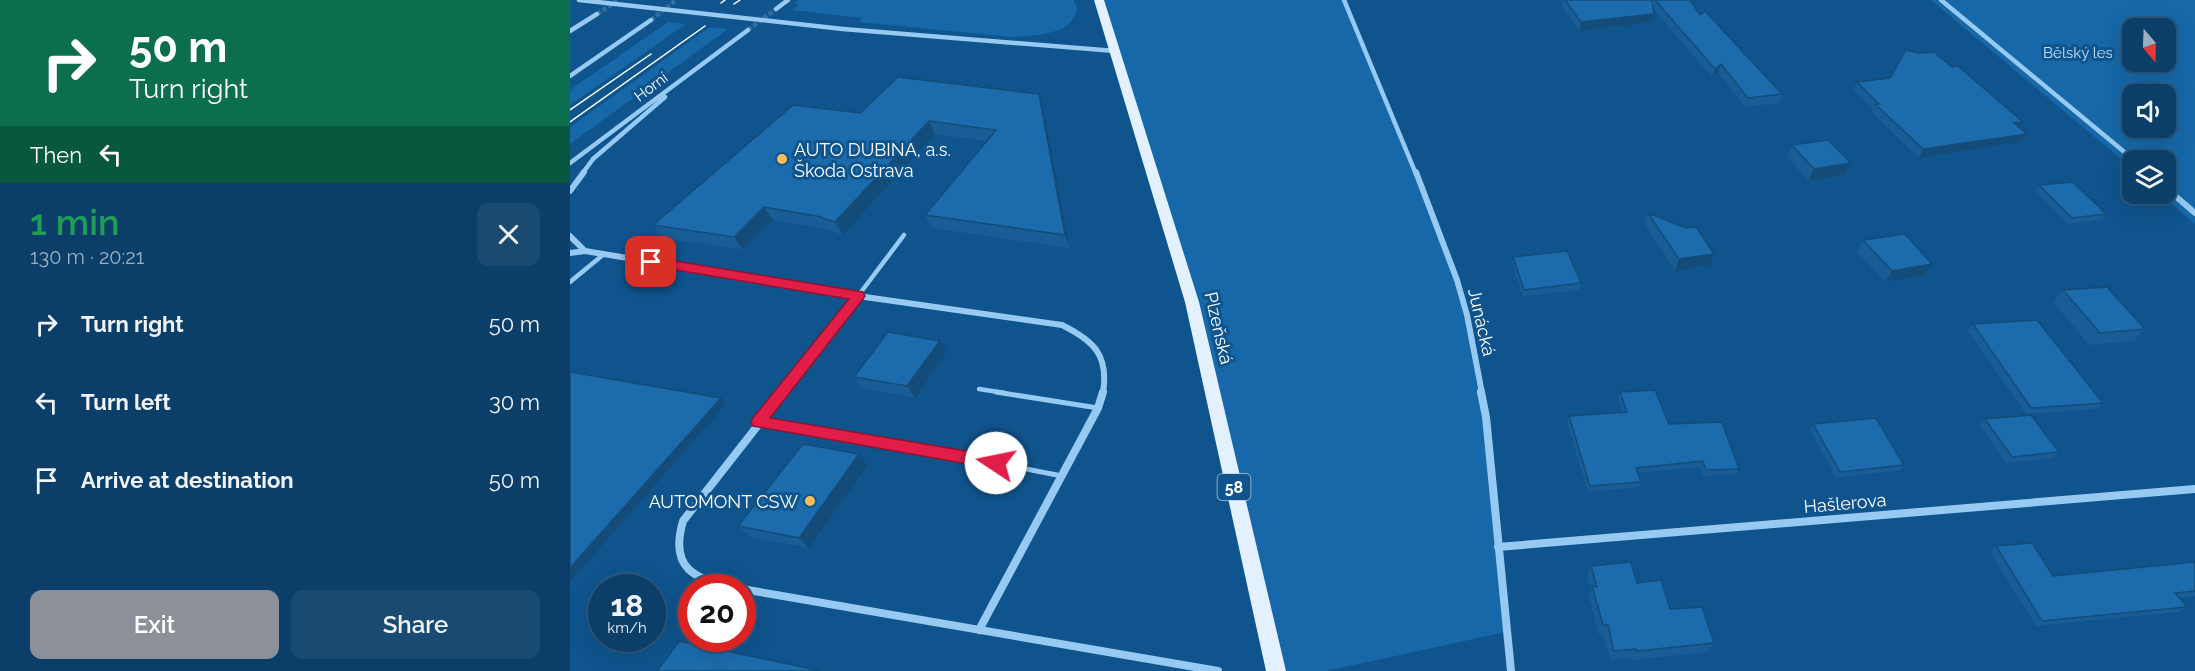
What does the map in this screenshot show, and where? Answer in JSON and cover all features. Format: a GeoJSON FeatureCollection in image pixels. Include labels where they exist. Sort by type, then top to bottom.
{"type":"FeatureCollection","features":[{"type":"Feature","properties":{"kind":"main road","name":"Plzeňská"},"geometry":{"type":"LineString","coordinates":[[1099,0],[1192,302],[1276,671]]}},
{"type":"Feature","properties":{"kind":"street"},"geometry":{"type":"LineString","coordinates":[[579,0],[843,28],[1116,52]]}},
{"type":"Feature","properties":{"kind":"street"},"geometry":{"type":"LineString","coordinates":[[776,9],[788,0]]}},
{"type":"Feature","properties":{"kind":"street","name":"Junácká"},"geometry":{"type":"LineString","coordinates":[[1344,0],[1395,118],[1467,315],[1486,417],[1511,671]]}},
{"type":"Feature","properties":{"kind":"street"},"geometry":{"type":"LineString","coordinates":[[1941,0],[2122,150]]}},
{"type":"Feature","properties":{"kind":"street"},"geometry":{"type":"LineString","coordinates":[[570,31],[597,14]]}},
{"type":"Feature","properties":{"kind":"street"},"geometry":{"type":"LineString","coordinates":[[570,76],[651,20]]}},
{"type":"Feature","properties":{"kind":"street","name":"Horní"},"geometry":{"type":"LineString","coordinates":[[570,163],[747,30]]}},
{"type":"Feature","properties":{"kind":"street"},"geometry":{"type":"LineString","coordinates":[[570,191],[593,159],[615,138],[724,48]]}},
{"type":"Feature","properties":{"kind":"street"},"geometry":{"type":"LineString","coordinates":[[2176,197],[2195,213]]}},
{"type":"Feature","properties":{"kind":"street"},"geometry":{"type":"LineString","coordinates":[[570,236],[585,251]]}},
{"type":"Feature","properties":{"kind":"street"},"geometry":{"type":"LineString","coordinates":[[570,253],[585,251],[858,296],[1062,325],[1084,336],[1104,359],[1106,374],[1104,391],[1098,408],[980,630]]}},
{"type":"Feature","properties":{"kind":"street"},"geometry":{"type":"LineString","coordinates":[[691,574],[681,561],[678,538],[687,514],[858,296]]}},
{"type":"Feature","properties":{"kind":"street","name":"Hašlerova"},"geometry":{"type":"LineString","coordinates":[[1498,547],[2195,489]]}},
{"type":"Feature","properties":{"kind":"street"},"geometry":{"type":"LineString","coordinates":[[756,591],[1218,671]]}},
{"type":"Feature","properties":{"kind":"lane"},"geometry":{"type":"LineString","coordinates":[[858,296],[904,235]]}},
{"type":"Feature","properties":{"kind":"lane"},"geometry":{"type":"LineString","coordinates":[[570,282],[604,254]]}},
{"type":"Feature","properties":{"kind":"lane"},"geometry":{"type":"LineString","coordinates":[[979,389],[1098,408]]}},
{"type":"Feature","properties":{"kind":"lane"},"geometry":{"type":"LineString","coordinates":[[759,422],[908,446],[1062,476]]}},
{"type":"Feature","properties":{"kind":"green space"},"geometry":{"type":"Polygon","coordinates":[[[798,0],[1074,0],[1077,10],[1073,19],[1059,30],[1040,35],[1011,37],[859,22],[862,18],[792,10],[799,5],[794,3],[798,0]]]}},
{"type":"Feature","properties":{"kind":"green space"},"geometry":{"type":"Polygon","coordinates":[[[1098,0],[1344,0],[1457,280],[1486,417],[1506,632],[1326,671],[1276,671],[1192,302],[1098,0]]]}},
{"type":"Feature","properties":{"kind":"green space","name":"Bělský les"},"geometry":{"type":"Polygon","coordinates":[[[1931,0],[2195,0],[2195,224],[2172,204],[2176,204],[2176,150],[2122,150],[2122,160],[1931,0]]]}},
{"type":"Feature","properties":{"kind":"green space"},"geometry":{"type":"Polygon","coordinates":[[[668,22],[686,24],[570,105],[570,90],[668,22]]]}},
{"type":"Feature","properties":{"kind":"green space"},"geometry":{"type":"Polygon","coordinates":[[[710,27],[728,29],[570,144],[570,127],[710,27]]]}},
{"type":"Feature","properties":{"kind":"building"},"geometry":{"type":"Polygon","coordinates":[[[1565,0],[1652,0],[1654,14],[1581,22],[1565,0]]]}},
{"type":"Feature","properties":{"kind":"building"},"geometry":{"type":"Polygon","coordinates":[[[1655,0],[1690,0],[1700,15],[1705,11],[1782,94],[1748,98],[1721,64],[1715,69],[1655,0]]]}},
{"type":"Feature","properties":{"kind":"building"},"geometry":{"type":"Polygon","coordinates":[[[1906,50],[1918,53],[1934,52],[1952,67],[1958,66],[2023,122],[2014,123],[2027,134],[1923,149],[1875,104],[1879,104],[1857,82],[1890,78],[1906,50]]]}},
{"type":"Feature","properties":{"kind":"building"},"geometry":{"type":"Polygon","coordinates":[[[898,77],[1039,94],[1065,235],[925,215],[996,130],[929,121],[835,222],[817,216],[764,207],[734,237],[653,225],[793,105],[860,113],[898,77]]]}},
{"type":"Feature","properties":{"kind":"building"},"geometry":{"type":"Polygon","coordinates":[[[1828,140],[1851,163],[1814,169],[1792,145],[1828,140]]]}},
{"type":"Feature","properties":{"kind":"building"},"geometry":{"type":"Polygon","coordinates":[[[2073,182],[2106,214],[2072,218],[2039,185],[2073,182]]]}},
{"type":"Feature","properties":{"kind":"building"},"geometry":{"type":"Polygon","coordinates":[[[1648,213],[1686,228],[1696,227],[1714,254],[1679,259],[1648,213]]]}},
{"type":"Feature","properties":{"kind":"building"},"geometry":{"type":"Polygon","coordinates":[[[1905,234],[1932,264],[1892,271],[1863,240],[1905,234]]]}},
{"type":"Feature","properties":{"kind":"building"},"geometry":{"type":"Polygon","coordinates":[[[1567,251],[1581,283],[1524,290],[1513,257],[1567,251]]]}},
{"type":"Feature","properties":{"kind":"building"},"geometry":{"type":"Polygon","coordinates":[[[2107,287],[2145,329],[2100,333],[2063,290],[2107,287]]]}},
{"type":"Feature","properties":{"kind":"building"},"geometry":{"type":"Polygon","coordinates":[[[2037,320],[2103,403],[2031,408],[1973,324],[2037,320]]]}},
{"type":"Feature","properties":{"kind":"building"},"geometry":{"type":"Polygon","coordinates":[[[888,332],[940,341],[907,386],[854,377],[888,332]]]}},
{"type":"Feature","properties":{"kind":"building"},"geometry":{"type":"Polygon","coordinates":[[[570,372],[721,398],[570,568],[570,372]]]}},
{"type":"Feature","properties":{"kind":"building"},"geometry":{"type":"Polygon","coordinates":[[[1655,390],[1669,424],[1722,422],[1739,469],[1706,470],[1703,461],[1636,468],[1641,482],[1590,486],[1569,416],[1627,412],[1620,392],[1655,390]]]}},
{"type":"Feature","properties":{"kind":"building"},"geometry":{"type":"Polygon","coordinates":[[[2031,415],[2059,452],[2012,457],[1985,419],[2031,415]]]}},
{"type":"Feature","properties":{"kind":"building"},"geometry":{"type":"Polygon","coordinates":[[[1876,418],[1904,465],[1840,472],[1813,424],[1876,418]]]}},
{"type":"Feature","properties":{"kind":"building","name":"AUTOMONT CSW"},"geometry":{"type":"Polygon","coordinates":[[[803,444],[859,454],[799,538],[738,526],[803,444]]]}},
{"type":"Feature","properties":{"kind":"building"},"geometry":{"type":"Polygon","coordinates":[[[2032,543],[2053,576],[2195,562],[2195,591],[2175,593],[2187,607],[2042,621],[1996,546],[2032,543]]]}},
{"type":"Feature","properties":{"kind":"building"},"geometry":{"type":"Polygon","coordinates":[[[1631,562],[1637,583],[1661,580],[1670,609],[1702,607],[1714,643],[1637,651],[1636,649],[1614,651],[1608,625],[1603,625],[1592,586],[1597,587],[1591,566],[1631,562]]]}},
{"type":"Feature","properties":{"kind":"building"},"geometry":{"type":"Polygon","coordinates":[[[678,642],[678,652],[731,652],[821,671],[657,671],[678,642]]]}},
{"type":"Feature","properties":{"kind":"tunnel"},"geometry":{"type":"LineString","coordinates":[[597,14],[619,0]]}},
{"type":"Feature","properties":{"kind":"tunnel"},"geometry":{"type":"LineString","coordinates":[[651,20],[676,0]]}},
{"type":"Feature","properties":{"kind":"tunnel"},"geometry":{"type":"LineString","coordinates":[[748,30],[776,9]]}},
{"type":"Feature","properties":{"kind":"tram line"},"geometry":{"type":"LineString","coordinates":[[721,3],[725,0]]}},
{"type":"Feature","properties":{"kind":"tram line"},"geometry":{"type":"LineString","coordinates":[[734,4],[740,0]]}},
{"type":"Feature","properties":{"kind":"tram line"},"geometry":{"type":"LineString","coordinates":[[570,122],[705,26]]}},
{"type":"Feature","properties":{"kind":"tram line"},"geometry":{"type":"LineString","coordinates":[[570,110],[651,54]]}},
{"type":"Feature","properties":{"kind":"place","name":"AUTO DUBINA, a.s. Škoda Ostrava"},"geometry":{"type":"Point","coordinates":[782,159]}},
{"type":"Feature","properties":{"kind":"place","name":"AUTOMONT CSW"},"geometry":{"type":"Point","coordinates":[810,501]}},
{"type":"Feature","properties":{"kind":"route"},"geometry":{"type":"LineString","coordinates":[[651,262],[858,296],[759,422],[996,463]]}}]}
